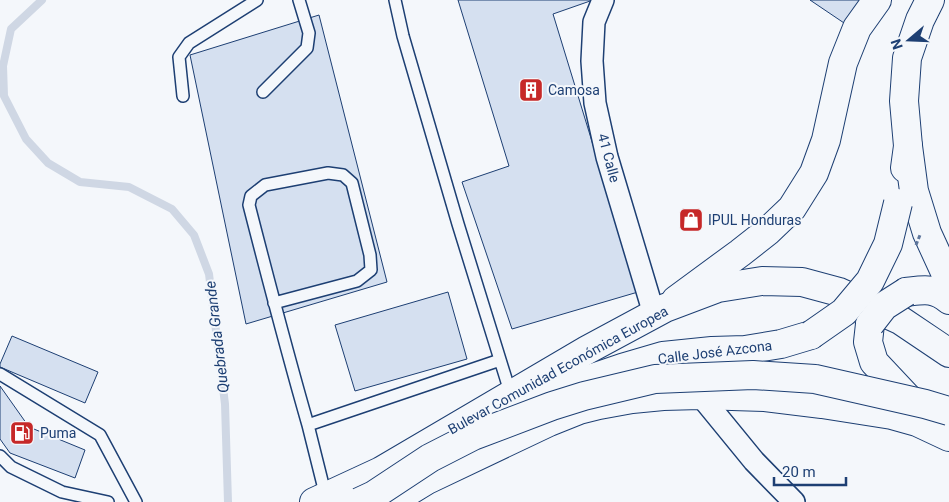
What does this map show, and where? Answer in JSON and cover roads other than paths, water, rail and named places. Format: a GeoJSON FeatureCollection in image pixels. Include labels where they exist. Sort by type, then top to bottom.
{"type":"FeatureCollection","features":[{"type":"Feature","properties":{"kind":"main road"},"geometry":{"type":"LineString","coordinates":[[659,311],[740,254],[792,208],[814,173],[826,140],[843,63],[857,28],[877,0]]}},
{"type":"Feature","properties":{"kind":"main road","name":"Calle José Azcona"},"geometry":{"type":"LineString","coordinates":[[427,480],[458,456],[541,401],[578,384],[663,356],[745,350],[781,344],[810,335],[844,312],[870,281],[888,244],[904,176],[908,146],[904,101],[907,58],[920,20],[930,0]]}},
{"type":"Feature","properties":{"kind":"main road"},"geometry":{"type":"LineString","coordinates":[[908,146],[914,191],[926,229],[949,281]]}},
{"type":"Feature","properties":{"kind":"main road","name":"Bulevar Comunidad Económica Europea"},"geometry":{"type":"LineString","coordinates":[[320,500],[381,471],[587,350],[659,311],[718,288],[762,281],[802,282],[839,292],[900,320],[949,353]]}},
{"type":"Feature","properties":{"kind":"main road"},"geometry":{"type":"LineString","coordinates":[[947,427],[874,362],[868,342],[870,324],[884,306],[906,292],[929,289],[945,296],[949,300]]}},
{"type":"Feature","properties":{"kind":"main road"},"geometry":{"type":"LineString","coordinates":[[359,502],[430,458],[473,436],[552,406],[655,378],[753,375],[815,379],[925,404],[947,427]]}},
{"type":"Feature","properties":{"kind":"main road"},"geometry":{"type":"LineString","coordinates":[[391,502],[427,480],[549,422],[579,410],[632,399],[700,395],[765,397],[892,415],[917,422],[947,427]]}},
{"type":"Feature","properties":{"kind":"street","name":"41 Calle"},"geometry":{"type":"LineString","coordinates":[[603,0],[594,22],[592,61],[595,103],[607,157],[659,311]]}},
{"type":"Feature","properties":{"kind":"street"},"geometry":{"type":"LineString","coordinates":[[700,395],[754,461],[794,502]]}},
{"type":"Feature","properties":{"kind":"lane"},"geometry":{"type":"LineString","coordinates":[[184,96],[179,57],[189,43],[257,0]]}},
{"type":"Feature","properties":{"kind":"lane"},"geometry":{"type":"LineString","coordinates":[[263,92],[307,48],[309,34],[299,0]]}},
{"type":"Feature","properties":{"kind":"lane"},"geometry":{"type":"LineString","coordinates":[[395,0],[403,36],[458,224],[511,395]]}},
{"type":"Feature","properties":{"kind":"lane"},"geometry":{"type":"LineString","coordinates":[[274,303],[357,281],[371,270],[370,255],[352,183],[343,175],[328,173],[265,185],[251,196],[249,205],[274,303],[308,425],[320,500]]}},
{"type":"Feature","properties":{"kind":"lane"},"geometry":{"type":"LineString","coordinates":[[308,425],[500,360]]}},
{"type":"Feature","properties":{"kind":"lane"},"geometry":{"type":"LineString","coordinates":[[0,374],[100,435],[136,502]]}},
{"type":"Feature","properties":{"kind":"lane"},"geometry":{"type":"LineString","coordinates":[[0,456],[11,467],[62,492],[108,502]]}},
{"type":"Feature","properties":{"kind":"waterway","name":"Quebrada Grande"},"geometry":{"type":"LineString","coordinates":[[42,0],[11,29],[3,66],[4,96],[26,139],[48,163],[80,182],[129,187],[172,209],[194,235],[209,274],[225,404],[228,502]]}},
{"type":"Feature","properties":{"kind":"place","name":"Camosa"},"geometry":{"type":"Point","coordinates":[531,90]}},
{"type":"Feature","properties":{"kind":"place","name":"IPUL Honduras"},"geometry":{"type":"Point","coordinates":[691,220]}},
{"type":"Feature","properties":{"kind":"place","name":"Puma"},"geometry":{"type":"Point","coordinates":[22,433]}}]}
